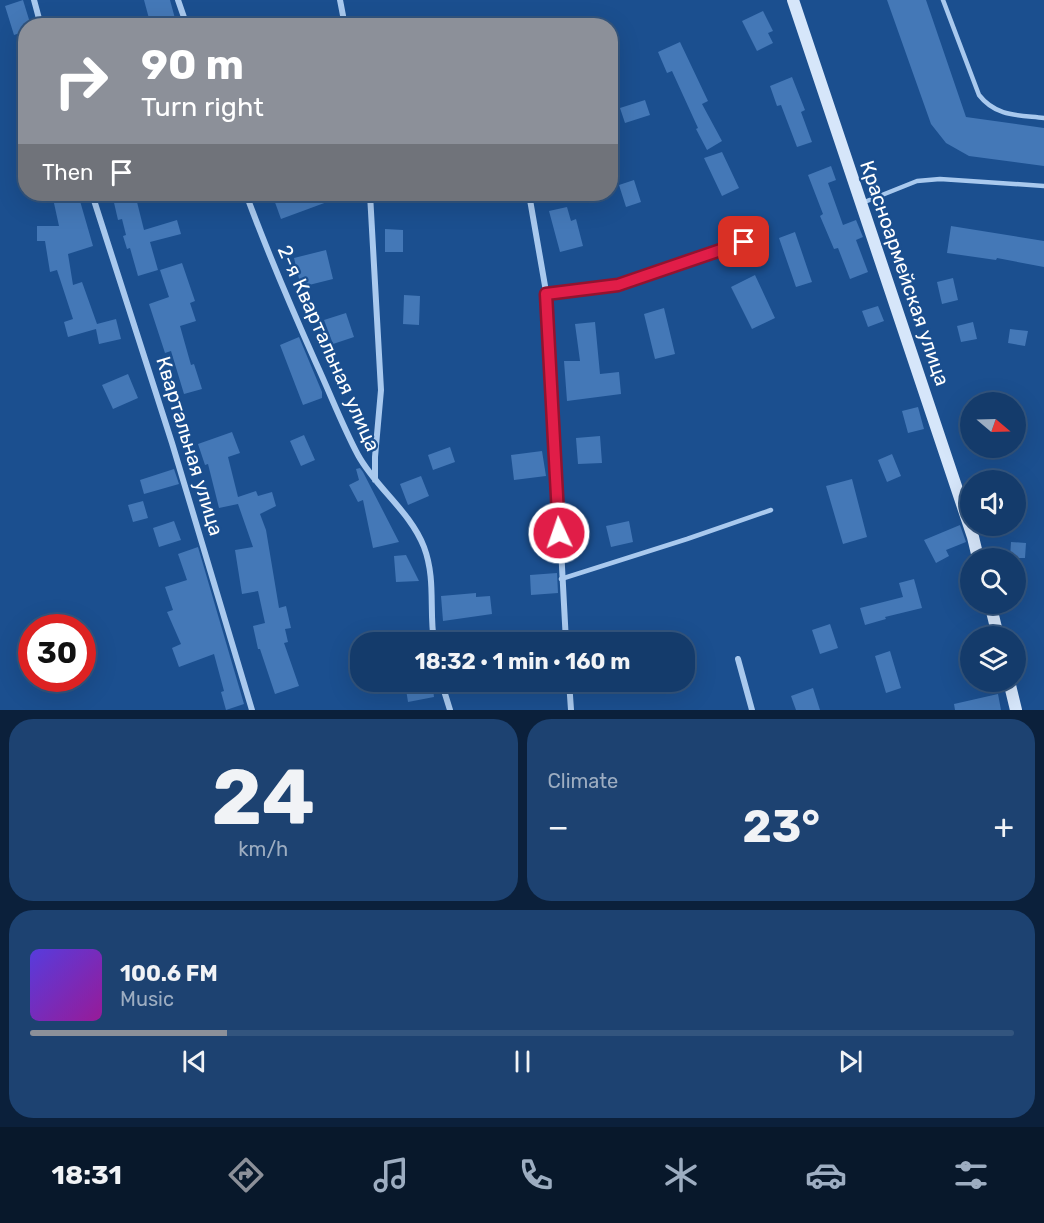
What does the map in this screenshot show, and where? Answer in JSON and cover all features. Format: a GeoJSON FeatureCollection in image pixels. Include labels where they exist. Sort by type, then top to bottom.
{"type":"FeatureCollection","features":[{"type":"Feature","properties":{"kind":"street"},"geometry":{"type":"LineString","coordinates":[[34,0],[39,18]]}},
{"type":"Feature","properties":{"kind":"street"},"geometry":{"type":"LineString","coordinates":[[178,0],[184,18]]}},
{"type":"Feature","properties":{"kind":"street"},"geometry":{"type":"LineString","coordinates":[[340,0],[343,18]]}},
{"type":"Feature","properties":{"kind":"street","name":"Красноармейская улица"},"geometry":{"type":"LineString","coordinates":[[793,0],[976,548]]}},
{"type":"Feature","properties":{"kind":"street","name":"Квартальная улица"},"geometry":{"type":"LineString","coordinates":[[94,201],[172,443],[252,710]]}},
{"type":"Feature","properties":{"kind":"street","name":"2-я Квартальная улица"},"geometry":{"type":"LineString","coordinates":[[249,201],[267,252],[359,457],[409,520],[424,547],[431,569],[430,614],[433,632]]}},
{"type":"Feature","properties":{"kind":"street"},"geometry":{"type":"LineString","coordinates":[[370,201],[381,390],[375,480]]}},
{"type":"Feature","properties":{"kind":"street"},"geometry":{"type":"LineString","coordinates":[[530,201],[546,294],[565,632]]}},
{"type":"Feature","properties":{"kind":"street"},"geometry":{"type":"LineString","coordinates":[[738,659],[752,710]]}},
{"type":"Feature","properties":{"kind":"street"},"geometry":{"type":"LineString","coordinates":[[444,692],[450,710]]}},
{"type":"Feature","properties":{"kind":"street"},"geometry":{"type":"LineString","coordinates":[[570,692],[571,710]]}},
{"type":"Feature","properties":{"kind":"street"},"geometry":{"type":"LineString","coordinates":[[1012,692],[1017,710]]}},
{"type":"Feature","properties":{"kind":"lane"},"geometry":{"type":"LineString","coordinates":[[943,0],[979,95],[988,106],[999,112],[1044,118]]}},
{"type":"Feature","properties":{"kind":"lane"},"geometry":{"type":"LineString","coordinates":[[861,204],[917,181],[940,179],[1044,186]]}},
{"type":"Feature","properties":{"kind":"lane"},"geometry":{"type":"LineString","coordinates":[[546,294],[618,285],[744,242]]}},
{"type":"Feature","properties":{"kind":"lane"},"geometry":{"type":"LineString","coordinates":[[561,579],[771,510]]}},
{"type":"Feature","properties":{"kind":"building"},"geometry":{"type":"Polygon","coordinates":[[[23,0],[29,18],[18,18],[18,34],[14,35],[5,6],[23,0]]]}},
{"type":"Feature","properties":{"kind":"building"},"geometry":{"type":"Polygon","coordinates":[[[144,0],[170,0],[175,18],[149,18],[144,0]]]}},
{"type":"Feature","properties":{"kind":"building"},"geometry":{"type":"Polygon","coordinates":[[[887,0],[926,0],[966,117],[1044,128],[1044,166],[969,156],[946,143],[931,124],[887,0]]]}},
{"type":"Feature","properties":{"kind":"building"},"geometry":{"type":"Polygon","coordinates":[[[763,11],[773,31],[768,33],[773,43],[757,51],[742,21],[763,11]]]}},
{"type":"Feature","properties":{"kind":"building"},"geometry":{"type":"Polygon","coordinates":[[[680,42],[708,101],[702,104],[722,141],[707,150],[672,71],[667,73],[658,52],[680,42]]]}},
{"type":"Feature","properties":{"kind":"building"},"geometry":{"type":"Polygon","coordinates":[[[792,77],[805,110],[801,112],[812,142],[797,147],[781,105],[777,106],[770,86],[792,77]]]}},
{"type":"Feature","properties":{"kind":"building"},"geometry":{"type":"Polygon","coordinates":[[[645,100],[650,115],[625,123],[620,108],[645,100]]]}},
{"type":"Feature","properties":{"kind":"building"},"geometry":{"type":"Polygon","coordinates":[[[722,152],[739,188],[722,196],[704,158],[722,152]]]}},
{"type":"Feature","properties":{"kind":"building"},"geometry":{"type":"Polygon","coordinates":[[[831,166],[836,180],[828,183],[843,225],[856,220],[863,237],[856,240],[868,272],[850,279],[838,248],[834,249],[820,216],[823,214],[808,175],[831,166]]]}},
{"type":"Feature","properties":{"kind":"building"},"geometry":{"type":"Polygon","coordinates":[[[634,180],[641,202],[626,207],[619,185],[634,180]]]}},
{"type":"Feature","properties":{"kind":"building"},"geometry":{"type":"Polygon","coordinates":[[[54,201],[80,201],[93,246],[68,254],[73,285],[82,282],[97,324],[116,319],[121,339],[99,344],[96,329],[68,337],[64,322],[73,319],[57,270],[50,272],[45,241],[37,241],[37,226],[59,226],[54,201]]]}},
{"type":"Feature","properties":{"kind":"building"},"geometry":{"type":"Polygon","coordinates":[[[114,201],[137,201],[144,230],[177,220],[181,234],[150,242],[158,270],[138,276],[130,248],[127,249],[123,236],[126,235],[122,219],[118,220],[114,201]]]}},
{"type":"Feature","properties":{"kind":"building"},"geometry":{"type":"Polygon","coordinates":[[[275,201],[330,201],[281,219],[275,201]]]}},
{"type":"Feature","properties":{"kind":"building"},"geometry":{"type":"Polygon","coordinates":[[[567,207],[571,221],[576,219],[583,246],[560,252],[549,211],[567,207]]]}},
{"type":"Feature","properties":{"kind":"building"},"geometry":{"type":"Polygon","coordinates":[[[951,226],[1044,241],[1044,267],[997,258],[996,260],[947,253],[951,226]]]}},
{"type":"Feature","properties":{"kind":"building"},"geometry":{"type":"Polygon","coordinates":[[[385,229],[403,230],[403,252],[385,252],[385,229]]]}},
{"type":"Feature","properties":{"kind":"building"},"geometry":{"type":"Polygon","coordinates":[[[795,232],[812,282],[796,287],[779,238],[795,232]]]}},
{"type":"Feature","properties":{"kind":"building"},"geometry":{"type":"Polygon","coordinates":[[[326,250],[333,279],[301,287],[294,258],[326,250]]]}},
{"type":"Feature","properties":{"kind":"building"},"geometry":{"type":"Polygon","coordinates":[[[182,263],[195,301],[190,303],[196,321],[180,326],[191,365],[194,364],[202,389],[184,394],[171,351],[165,353],[149,304],[169,297],[160,270],[182,263]]]}},
{"type":"Feature","properties":{"kind":"building"},"geometry":{"type":"Polygon","coordinates":[[[755,275],[775,318],[752,329],[731,287],[755,275]]]}},
{"type":"Feature","properties":{"kind":"building"},"geometry":{"type":"Polygon","coordinates":[[[953,278],[958,300],[942,304],[937,282],[953,278]]]}},
{"type":"Feature","properties":{"kind":"building"},"geometry":{"type":"Polygon","coordinates":[[[404,295],[420,296],[419,325],[403,324],[404,295]]]}},
{"type":"Feature","properties":{"kind":"building"},"geometry":{"type":"Polygon","coordinates":[[[878,306],[884,321],[868,327],[862,311],[878,306]]]}},
{"type":"Feature","properties":{"kind":"building"},"geometry":{"type":"Polygon","coordinates":[[[664,308],[675,354],[655,359],[644,314],[664,308]]]}},
{"type":"Feature","properties":{"kind":"building"},"geometry":{"type":"Polygon","coordinates":[[[346,313],[354,337],[333,344],[324,320],[346,313]]]}},
{"type":"Feature","properties":{"kind":"building"},"geometry":{"type":"Polygon","coordinates":[[[595,322],[600,374],[619,372],[621,394],[567,401],[564,361],[580,361],[575,324],[595,322]]]}},
{"type":"Feature","properties":{"kind":"building"},"geometry":{"type":"Polygon","coordinates":[[[973,322],[977,339],[961,342],[957,326],[973,322]]]}},
{"type":"Feature","properties":{"kind":"building"},"geometry":{"type":"Polygon","coordinates":[[[1010,329],[1028,331],[1025,346],[1008,343],[1010,329]]]}},
{"type":"Feature","properties":{"kind":"building"},"geometry":{"type":"Polygon","coordinates":[[[299,337],[322,392],[322,398],[303,405],[280,345],[299,337]]]}},
{"type":"Feature","properties":{"kind":"building"},"geometry":{"type":"Polygon","coordinates":[[[128,374],[138,398],[113,409],[102,385],[128,374]]]}},
{"type":"Feature","properties":{"kind":"building"},"geometry":{"type":"Polygon","coordinates":[[[918,407],[924,429],[908,433],[902,411],[918,407]]]}},
{"type":"Feature","properties":{"kind":"building"},"geometry":{"type":"Polygon","coordinates":[[[232,432],[240,453],[228,457],[238,497],[256,491],[258,496],[272,492],[276,506],[260,514],[266,530],[279,608],[286,606],[291,628],[285,629],[288,642],[284,643],[299,686],[275,694],[260,649],[258,649],[253,626],[265,623],[258,591],[242,594],[235,550],[253,547],[238,504],[219,508],[208,464],[205,465],[198,444],[232,432]]]}},
{"type":"Feature","properties":{"kind":"building"},"geometry":{"type":"Polygon","coordinates":[[[304,435],[315,460],[301,466],[290,441],[304,435]]]}},
{"type":"Feature","properties":{"kind":"building"},"geometry":{"type":"Polygon","coordinates":[[[600,436],[602,463],[578,464],[576,438],[600,436]]]}},
{"type":"Feature","properties":{"kind":"building"},"geometry":{"type":"Polygon","coordinates":[[[450,447],[455,462],[433,470],[428,455],[450,447]]]}},
{"type":"Feature","properties":{"kind":"building"},"geometry":{"type":"Polygon","coordinates":[[[542,451],[546,476],[514,480],[511,455],[542,451]]]}},
{"type":"Feature","properties":{"kind":"building"},"geometry":{"type":"Polygon","coordinates":[[[892,454],[901,476],[887,482],[878,460],[892,454]]]}},
{"type":"Feature","properties":{"kind":"building"},"geometry":{"type":"Polygon","coordinates":[[[360,468],[399,542],[373,548],[363,500],[358,502],[349,485],[359,480],[356,469],[360,468]]]}},
{"type":"Feature","properties":{"kind":"building"},"geometry":{"type":"Polygon","coordinates":[[[174,469],[179,484],[144,494],[140,480],[174,469]]]}},
{"type":"Feature","properties":{"kind":"building"},"geometry":{"type":"Polygon","coordinates":[[[421,476],[429,496],[408,505],[400,484],[421,476]]]}},
{"type":"Feature","properties":{"kind":"building"},"geometry":{"type":"Polygon","coordinates":[[[852,479],[867,537],[843,544],[826,486],[852,479]]]}},
{"type":"Feature","properties":{"kind":"building"},"geometry":{"type":"Polygon","coordinates":[[[143,501],[148,518],[133,522],[128,505],[143,501]]]}},
{"type":"Feature","properties":{"kind":"building"},"geometry":{"type":"Polygon","coordinates":[[[174,521],[181,540],[159,547],[153,528],[174,521]]]}},
{"type":"Feature","properties":{"kind":"building"},"geometry":{"type":"Polygon","coordinates":[[[629,521],[633,542],[611,547],[606,526],[629,521]]]}},
{"type":"Feature","properties":{"kind":"building"},"geometry":{"type":"Polygon","coordinates":[[[960,525],[960,536],[964,536],[966,542],[946,550],[949,556],[936,563],[924,540],[960,525]]]}},
{"type":"Feature","properties":{"kind":"building"},"geometry":{"type":"Polygon","coordinates":[[[1011,542],[1026,543],[1026,548],[1011,548],[1011,542]]]}},
{"type":"Feature","properties":{"kind":"building"},"geometry":{"type":"Polygon","coordinates":[[[198,547],[244,704],[226,710],[221,692],[224,691],[214,654],[179,667],[172,648],[181,644],[167,612],[173,610],[165,587],[187,580],[178,554],[198,547]]]}},
{"type":"Feature","properties":{"kind":"building"},"geometry":{"type":"Polygon","coordinates":[[[406,555],[419,581],[396,582],[394,556],[406,555]]]}},
{"type":"Feature","properties":{"kind":"building"},"geometry":{"type":"Polygon","coordinates":[[[557,573],[558,593],[531,595],[530,575],[557,573]]]}},
{"type":"Feature","properties":{"kind":"building"},"geometry":{"type":"Polygon","coordinates":[[[914,579],[922,608],[885,617],[886,619],[865,625],[860,608],[903,597],[899,583],[914,579]]]}},
{"type":"Feature","properties":{"kind":"building"},"geometry":{"type":"Polygon","coordinates":[[[476,593],[476,597],[490,596],[492,614],[443,621],[441,596],[476,593]]]}},
{"type":"Feature","properties":{"kind":"building"},"geometry":{"type":"Polygon","coordinates":[[[830,624],[838,648],[820,654],[812,630],[830,624]]]}},
{"type":"Feature","properties":{"kind":"building"},"geometry":{"type":"Polygon","coordinates":[[[890,651],[901,688],[886,693],[875,656],[890,651]]]}},
{"type":"Feature","properties":{"kind":"building"},"geometry":{"type":"Polygon","coordinates":[[[813,688],[820,710],[796,710],[791,696],[813,688]]]}},
{"type":"Feature","properties":{"kind":"building"},"geometry":{"type":"Polygon","coordinates":[[[406,692],[433,692],[434,697],[408,702],[406,692]]]}},
{"type":"Feature","properties":{"kind":"building"},"geometry":{"type":"Polygon","coordinates":[[[998,694],[1001,710],[955,710],[954,704],[998,694]]]}},
{"type":"Feature","properties":{"kind":"route"},"geometry":{"type":"LineString","coordinates":[[559,533],[546,294],[618,285],[744,242]]}}]}
